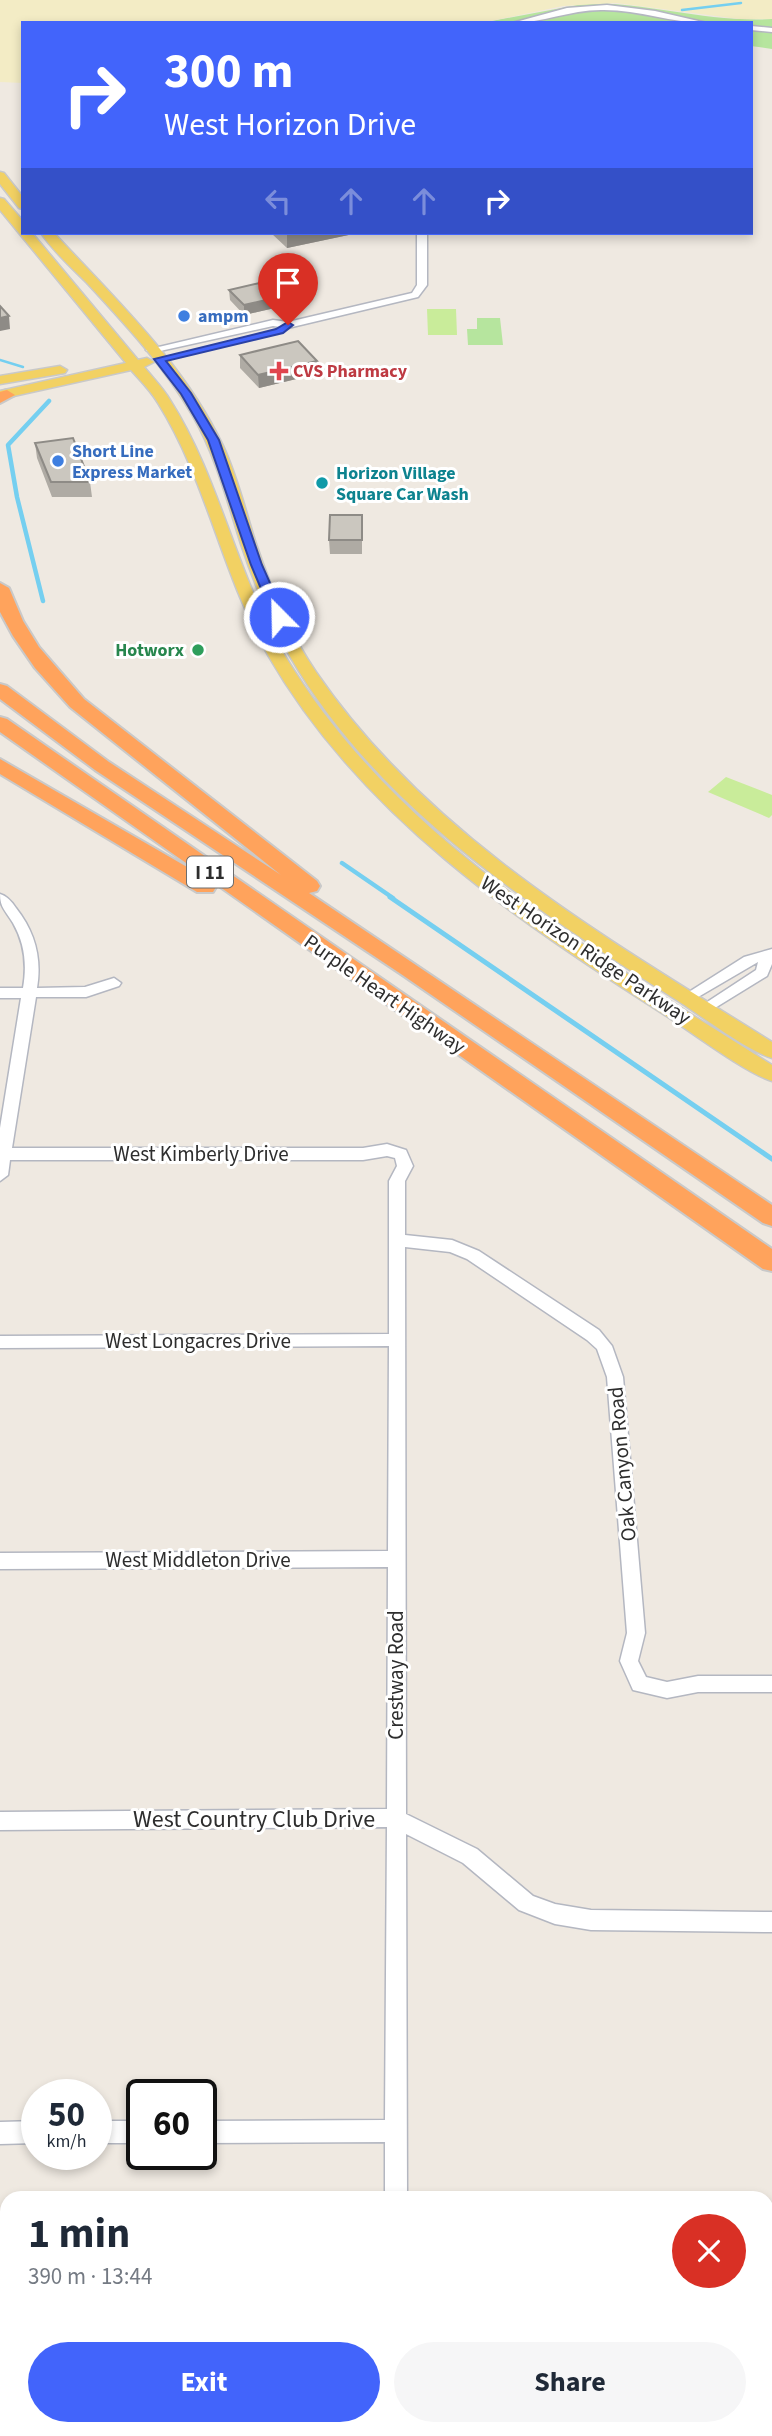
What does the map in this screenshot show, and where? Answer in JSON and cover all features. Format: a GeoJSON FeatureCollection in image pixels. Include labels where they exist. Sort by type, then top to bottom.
{"type":"FeatureCollection","features":[{"type":"Feature","properties":{"kind":"highway"},"geometry":{"type":"LineString","coordinates":[[0,588],[15,629],[32,653],[77,703],[318,893],[409,969]]}},
{"type":"Feature","properties":{"kind":"highway","name":"Purple Heart Highway"},"geometry":{"type":"LineString","coordinates":[[0,690],[102,766],[409,969],[772,1217]]}},
{"type":"Feature","properties":{"kind":"highway","name":"Purple Heart Highway"},"geometry":{"type":"LineString","coordinates":[[0,723],[772,1262]]}},
{"type":"Feature","properties":{"kind":"highway"},"geometry":{"type":"LineString","coordinates":[[0,765],[420,1018]]}},
{"type":"Feature","properties":{"kind":"main road"},"geometry":{"type":"LineString","coordinates":[[0,176],[21,202]]}},
{"type":"Feature","properties":{"kind":"main road","name":"West Horizon Ridge Parkway"},"geometry":{"type":"LineString","coordinates":[[0,202],[21,227]]}},
{"type":"Feature","properties":{"kind":"main road","name":"West Horizon Ridge Parkway"},"geometry":{"type":"LineString","coordinates":[[28,235],[163,398],[182,429],[276,655],[298,690],[343,749],[428,835],[491,887],[583,952],[772,1074]]}},
{"type":"Feature","properties":{"kind":"main road","name":"West Horizon Ridge Parkway"},"geometry":{"type":"LineString","coordinates":[[48,235],[186,393],[214,440],[253,555],[272,602],[303,665],[341,716],[387,770],[449,827],[545,904],[772,1051]]}},
{"type":"Feature","properties":{"kind":"main road"},"geometry":{"type":"LineString","coordinates":[[2,392],[155,355]]}},
{"type":"Feature","properties":{"kind":"main road"},"geometry":{"type":"LineString","coordinates":[[214,506],[237,503]]}},
{"type":"Feature","properties":{"kind":"main road"},"geometry":{"type":"LineString","coordinates":[[253,605],[272,602]]}},
{"type":"Feature","properties":{"kind":"main road"},"geometry":{"type":"LineString","coordinates":[[298,690],[311,695],[326,715],[341,716]]}},
{"type":"Feature","properties":{"kind":"main road"},"geometry":{"type":"LineString","coordinates":[[428,835],[449,827]]}},
{"type":"Feature","properties":{"kind":"main road"},"geometry":{"type":"LineString","coordinates":[[583,952],[608,960],[684,1007],[697,1010],[697,1003]]}},
{"type":"Feature","properties":{"kind":"street"},"geometry":{"type":"LineString","coordinates":[[524,21],[559,12],[602,8],[639,9],[694,21]]}},
{"type":"Feature","properties":{"kind":"street"},"geometry":{"type":"LineString","coordinates":[[753,29],[772,30]]}},
{"type":"Feature","properties":{"kind":"street"},"geometry":{"type":"LineString","coordinates":[[155,355],[279,331],[288,325],[415,295],[422,285],[422,235]]}},
{"type":"Feature","properties":{"kind":"street"},"geometry":{"type":"LineString","coordinates":[[0,898],[12,910],[28,938],[33,970],[0,1175]]}},
{"type":"Feature","properties":{"kind":"street"},"geometry":{"type":"LineString","coordinates":[[697,1003],[762,972],[770,957]]}},
{"type":"Feature","properties":{"kind":"street"},"geometry":{"type":"LineString","coordinates":[[0,993],[86,992],[114,983]]}},
{"type":"Feature","properties":{"kind":"street","name":"West Kimberly Drive"},"geometry":{"type":"LineString","coordinates":[[2,1154],[363,1154],[387,1150],[401,1154]]}},
{"type":"Feature","properties":{"kind":"street","name":"Crestway Road"},"geometry":{"type":"LineString","coordinates":[[396,2191],[397,1181],[405,1166],[401,1154]]}},
{"type":"Feature","properties":{"kind":"street","name":"Oak Canyon Road"},"geometry":{"type":"LineString","coordinates":[[397,1240],[452,1246],[473,1255],[593,1335],[604,1346],[615,1377],[635,1620],[636,1633],[629,1661],[640,1684],[667,1690],[698,1684],[772,1684]]}},
{"type":"Feature","properties":{"kind":"street","name":"West Longacres Drive"},"geometry":{"type":"LineString","coordinates":[[0,1342],[397,1340]]}},
{"type":"Feature","properties":{"kind":"street","name":"West Middleton Drive"},"geometry":{"type":"LineString","coordinates":[[0,1561],[397,1559]]}},
{"type":"Feature","properties":{"kind":"street","name":"West Country Club Drive"},"geometry":{"type":"LineString","coordinates":[[0,1821],[396,1818],[470,1856],[526,1903],[555,1914],[591,1920],[772,1922]]}},
{"type":"Feature","properties":{"kind":"street"},"geometry":{"type":"LineString","coordinates":[[217,2132],[395,2131]]}},
{"type":"Feature","properties":{"kind":"street"},"geometry":{"type":"LineString","coordinates":[[0,2133],[21,2132]]}},
{"type":"Feature","properties":{"kind":"green space"},"geometry":{"type":"Polygon","coordinates":[[[588,3],[726,18],[772,19],[772,49],[753,46],[753,21],[492,21],[588,3]]]}},
{"type":"Feature","properties":{"kind":"green space"},"geometry":{"type":"Polygon","coordinates":[[[427,309],[456,309],[457,335],[428,335],[427,309]]]}},
{"type":"Feature","properties":{"kind":"green space"},"geometry":{"type":"Polygon","coordinates":[[[477,318],[500,318],[503,345],[468,345],[467,329],[477,329],[477,318]]]}},
{"type":"Feature","properties":{"kind":"green space"},"geometry":{"type":"Polygon","coordinates":[[[726,777],[772,795],[772,815],[769,818],[708,792],[726,777]]]}},
{"type":"Feature","properties":{"kind":"sand"},"geometry":{"type":"Polygon","coordinates":[[[0,0],[772,0],[772,19],[739,19],[616,3],[563,6],[491,21],[21,21],[21,83],[0,82],[0,0]]]}},
{"type":"Feature","properties":{"kind":"building"},"geometry":{"type":"Polygon","coordinates":[[[286,277],[301,292],[244,305],[229,290],[286,277]]]}},
{"type":"Feature","properties":{"kind":"building"},"geometry":{"type":"Polygon","coordinates":[[[0,306],[9,316],[0,318],[0,306]]]}},
{"type":"Feature","properties":{"kind":"building"},"geometry":{"type":"Polygon","coordinates":[[[298,341],[317,361],[258,375],[240,355],[298,341]]]}},
{"type":"Feature","properties":{"kind":"building"},"geometry":{"type":"Polygon","coordinates":[[[73,438],[90,482],[51,482],[35,443],[73,438]]]}},
{"type":"Feature","properties":{"kind":"building"},"geometry":{"type":"Polygon","coordinates":[[[330,515],[362,515],[362,540],[329,540],[330,515]]]}},
{"type":"Feature","properties":{"kind":"waterway"},"geometry":{"type":"LineString","coordinates":[[682,10],[741,3]]}},
{"type":"Feature","properties":{"kind":"waterway"},"geometry":{"type":"LineString","coordinates":[[0,360],[23,367]]}},
{"type":"Feature","properties":{"kind":"waterway"},"geometry":{"type":"LineString","coordinates":[[43,601],[17,497],[8,445],[49,401]]}},
{"type":"Feature","properties":{"kind":"waterway"},"geometry":{"type":"LineString","coordinates":[[342,863],[393,898]]}},
{"type":"Feature","properties":{"kind":"waterway"},"geometry":{"type":"LineString","coordinates":[[390,897],[772,1159]]}},
{"type":"Feature","properties":{"kind":"place","name":"ampm"},"geometry":{"type":"Point","coordinates":[184,316]}},
{"type":"Feature","properties":{"kind":"place","name":"CVS Pharmacy"},"geometry":{"type":"Point","coordinates":[279,371]}},
{"type":"Feature","properties":{"kind":"place","name":"Short Line Express Market"},"geometry":{"type":"Point","coordinates":[58,461]}},
{"type":"Feature","properties":{"kind":"place","name":"Horizon Village Square Car Wash"},"geometry":{"type":"Point","coordinates":[322,483]}},
{"type":"Feature","properties":{"kind":"place","name":"Hotworx"},"geometry":{"type":"Point","coordinates":[198,650]}},
{"type":"Feature","properties":{"kind":"route"},"geometry":{"type":"LineString","coordinates":[[279,617],[256,565],[214,440],[186,393],[159,359],[279,331],[288,325]]}}]}
